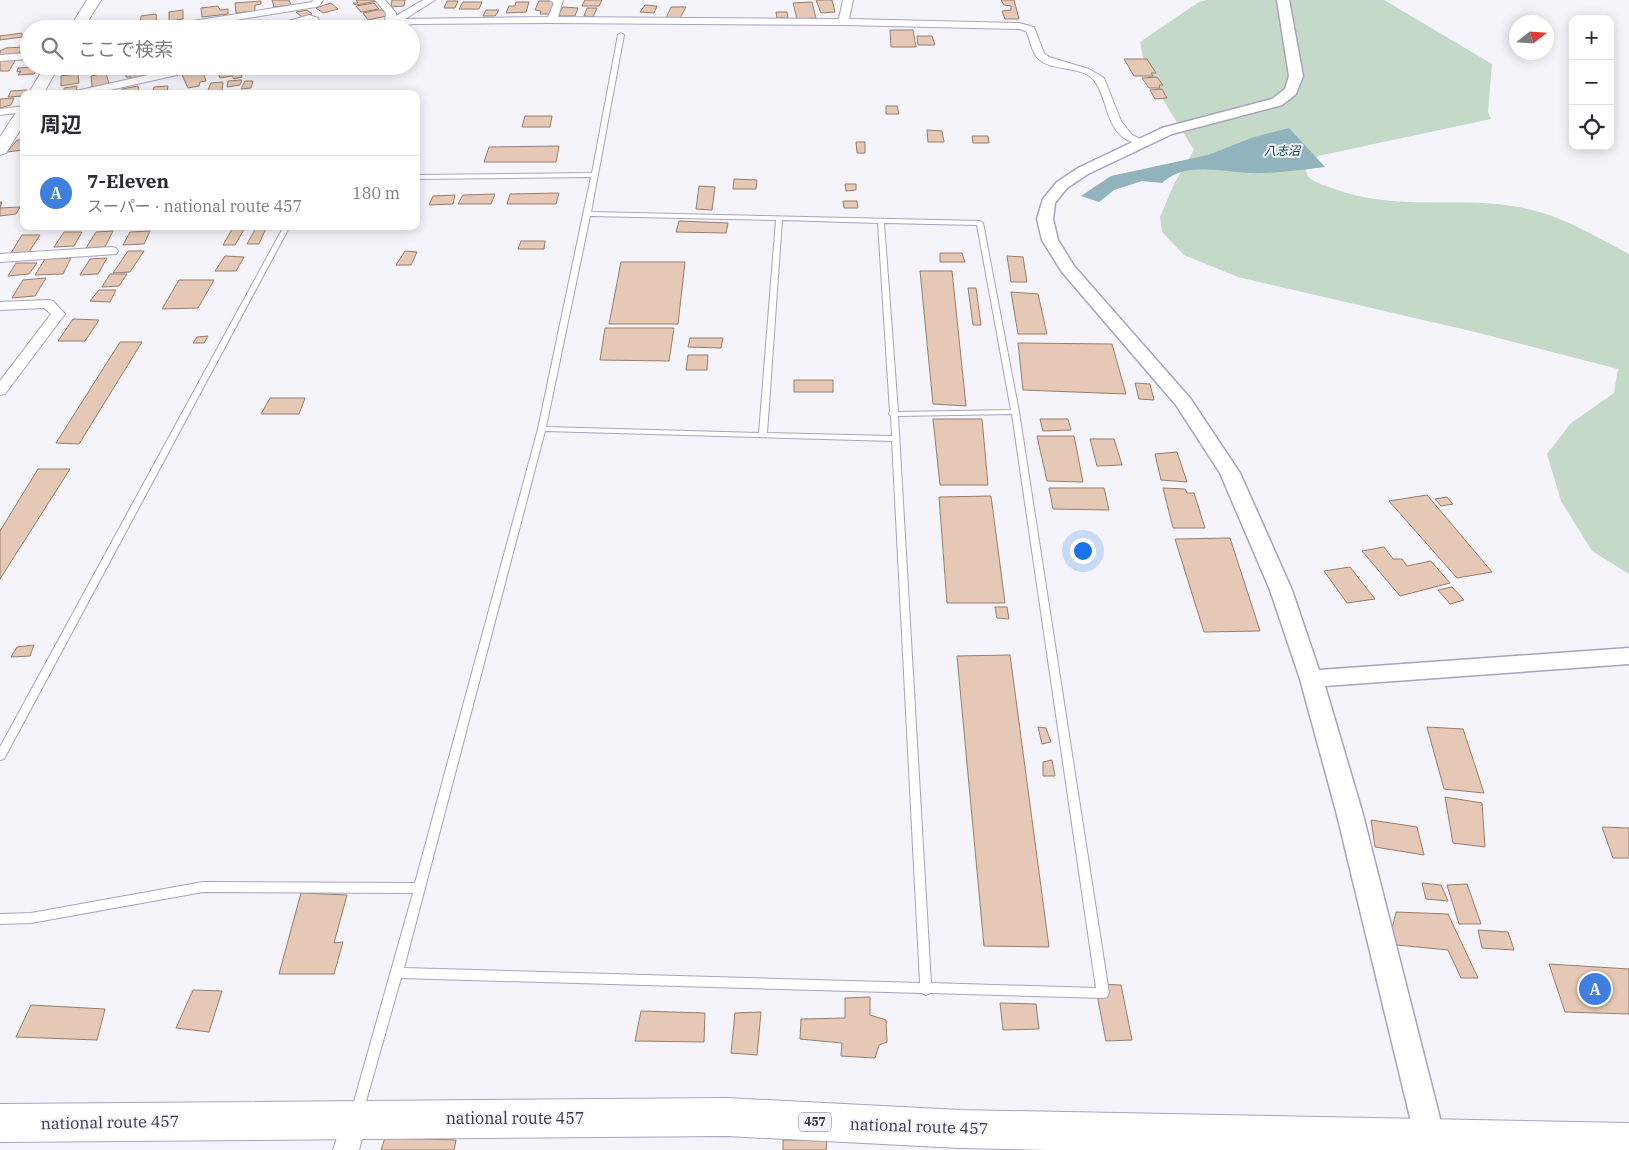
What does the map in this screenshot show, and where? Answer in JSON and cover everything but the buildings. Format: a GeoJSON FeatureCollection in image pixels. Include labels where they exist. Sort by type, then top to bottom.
{"type":"FeatureCollection","features":[{"type":"Feature","properties":{"kind":"highway","name":"national route 457"},"geometry":{"type":"LineString","coordinates":[[0,1123],[350,1134],[727,1117],[962,1139],[1432,1144],[1629,1142]]}},
{"type":"Feature","properties":{"kind":"main road"},"geometry":{"type":"LineString","coordinates":[[82,20],[94,0]]}},
{"type":"Feature","properties":{"kind":"main road"},"geometry":{"type":"LineString","coordinates":[[37,90],[47,75]]}},
{"type":"Feature","properties":{"kind":"main road"},"geometry":{"type":"LineString","coordinates":[[1,148],[20,117]]}},
{"type":"Feature","properties":{"kind":"street"},"geometry":{"type":"LineString","coordinates":[[208,20],[295,8],[316,4],[318,0]]}},
{"type":"Feature","properties":{"kind":"street"},"geometry":{"type":"LineString","coordinates":[[380,0],[391,13],[390,20]]}},
{"type":"Feature","properties":{"kind":"street"},"geometry":{"type":"LineString","coordinates":[[395,20],[430,0]]}},
{"type":"Feature","properties":{"kind":"street"},"geometry":{"type":"LineString","coordinates":[[552,21],[559,0],[554,0]]}},
{"type":"Feature","properties":{"kind":"street"},"geometry":{"type":"LineString","coordinates":[[843,22],[848,0]]}},
{"type":"Feature","properties":{"kind":"street"},"geometry":{"type":"LineString","coordinates":[[1282,0],[1296,76],[1291,91],[1277,102],[1168,131],[1141,142],[1083,171],[1062,185],[1048,202],[1045,220],[1050,240],[1074,276],[1183,402],[1230,473],[1281,590],[1311,679],[1349,810],[1432,1144]]}},
{"type":"Feature","properties":{"kind":"street"},"geometry":{"type":"LineString","coordinates":[[301,20],[309,18],[314,20]]}},
{"type":"Feature","properties":{"kind":"street"},"geometry":{"type":"LineString","coordinates":[[420,23],[843,22],[1025,27],[1032,33],[1042,56],[1049,61],[1088,71],[1095,75],[1100,80],[1116,122],[1128,137],[1141,142]]}},
{"type":"Feature","properties":{"kind":"street"},"geometry":{"type":"LineString","coordinates":[[0,58],[20,57]]}},
{"type":"Feature","properties":{"kind":"street"},"geometry":{"type":"LineString","coordinates":[[92,90],[154,75]]}},
{"type":"Feature","properties":{"kind":"street"},"geometry":{"type":"LineString","coordinates":[[0,112],[20,110]]}},
{"type":"Feature","properties":{"kind":"street"},"geometry":{"type":"LineString","coordinates":[[0,258],[111,251]]}},
{"type":"Feature","properties":{"kind":"street"},"geometry":{"type":"LineString","coordinates":[[0,306],[48,304],[58,314],[0,391]]}},
{"type":"Feature","properties":{"kind":"street"},"geometry":{"type":"LineString","coordinates":[[1311,679],[1629,656]]}},
{"type":"Feature","properties":{"kind":"lane"},"geometry":{"type":"LineString","coordinates":[[350,1134],[397,973],[542,428],[587,214],[621,35]]}},
{"type":"Feature","properties":{"kind":"lane"},"geometry":{"type":"LineString","coordinates":[[420,177],[593,176]]}},
{"type":"Feature","properties":{"kind":"lane"},"geometry":{"type":"LineString","coordinates":[[397,973],[1103,994],[1015,412],[980,223],[587,214]]}},
{"type":"Feature","properties":{"kind":"lane"},"geometry":{"type":"LineString","coordinates":[[763,436],[779,219]]}},
{"type":"Feature","properties":{"kind":"lane"},"geometry":{"type":"LineString","coordinates":[[882,220],[926,990]]}},
{"type":"Feature","properties":{"kind":"lane"},"geometry":{"type":"LineString","coordinates":[[0,756],[284,230]]}},
{"type":"Feature","properties":{"kind":"lane"},"geometry":{"type":"LineString","coordinates":[[893,414],[1015,412]]}},
{"type":"Feature","properties":{"kind":"lane"},"geometry":{"type":"LineString","coordinates":[[542,428],[896,439]]}},
{"type":"Feature","properties":{"kind":"lane"},"geometry":{"type":"LineString","coordinates":[[0,919],[31,918],[203,887],[419,888]]}},
{"type":"Feature","properties":{"kind":"green space"},"geometry":{"type":"Polygon","coordinates":[[[1207,0],[1384,0],[1492,64],[1488,112],[1491,119],[1318,156],[1305,165],[1306,172],[1310,178],[1322,185],[1357,196],[1407,202],[1507,205],[1532,210],[1569,223],[1629,254],[1629,574],[1592,551],[1561,501],[1547,454],[1571,423],[1614,393],[1618,369],[1475,332],[1238,277],[1184,255],[1162,232],[1160,217],[1174,184],[1194,150],[1146,72],[1140,42],[1199,2],[1207,0]]]}},
{"type":"Feature","properties":{"kind":"water","name":"八志沼"},"geometry":{"type":"Polygon","coordinates":[[[1289,128],[1325,167],[1286,172],[1257,173],[1203,169],[1192,170],[1171,176],[1162,183],[1142,181],[1114,190],[1099,202],[1081,196],[1111,176],[1208,155],[1254,137],[1289,128]]]}},
{"type":"Feature","properties":{"kind":"place","name":"7-Eleven"},"geometry":{"type":"Point","coordinates":[1595,989]}}]}
